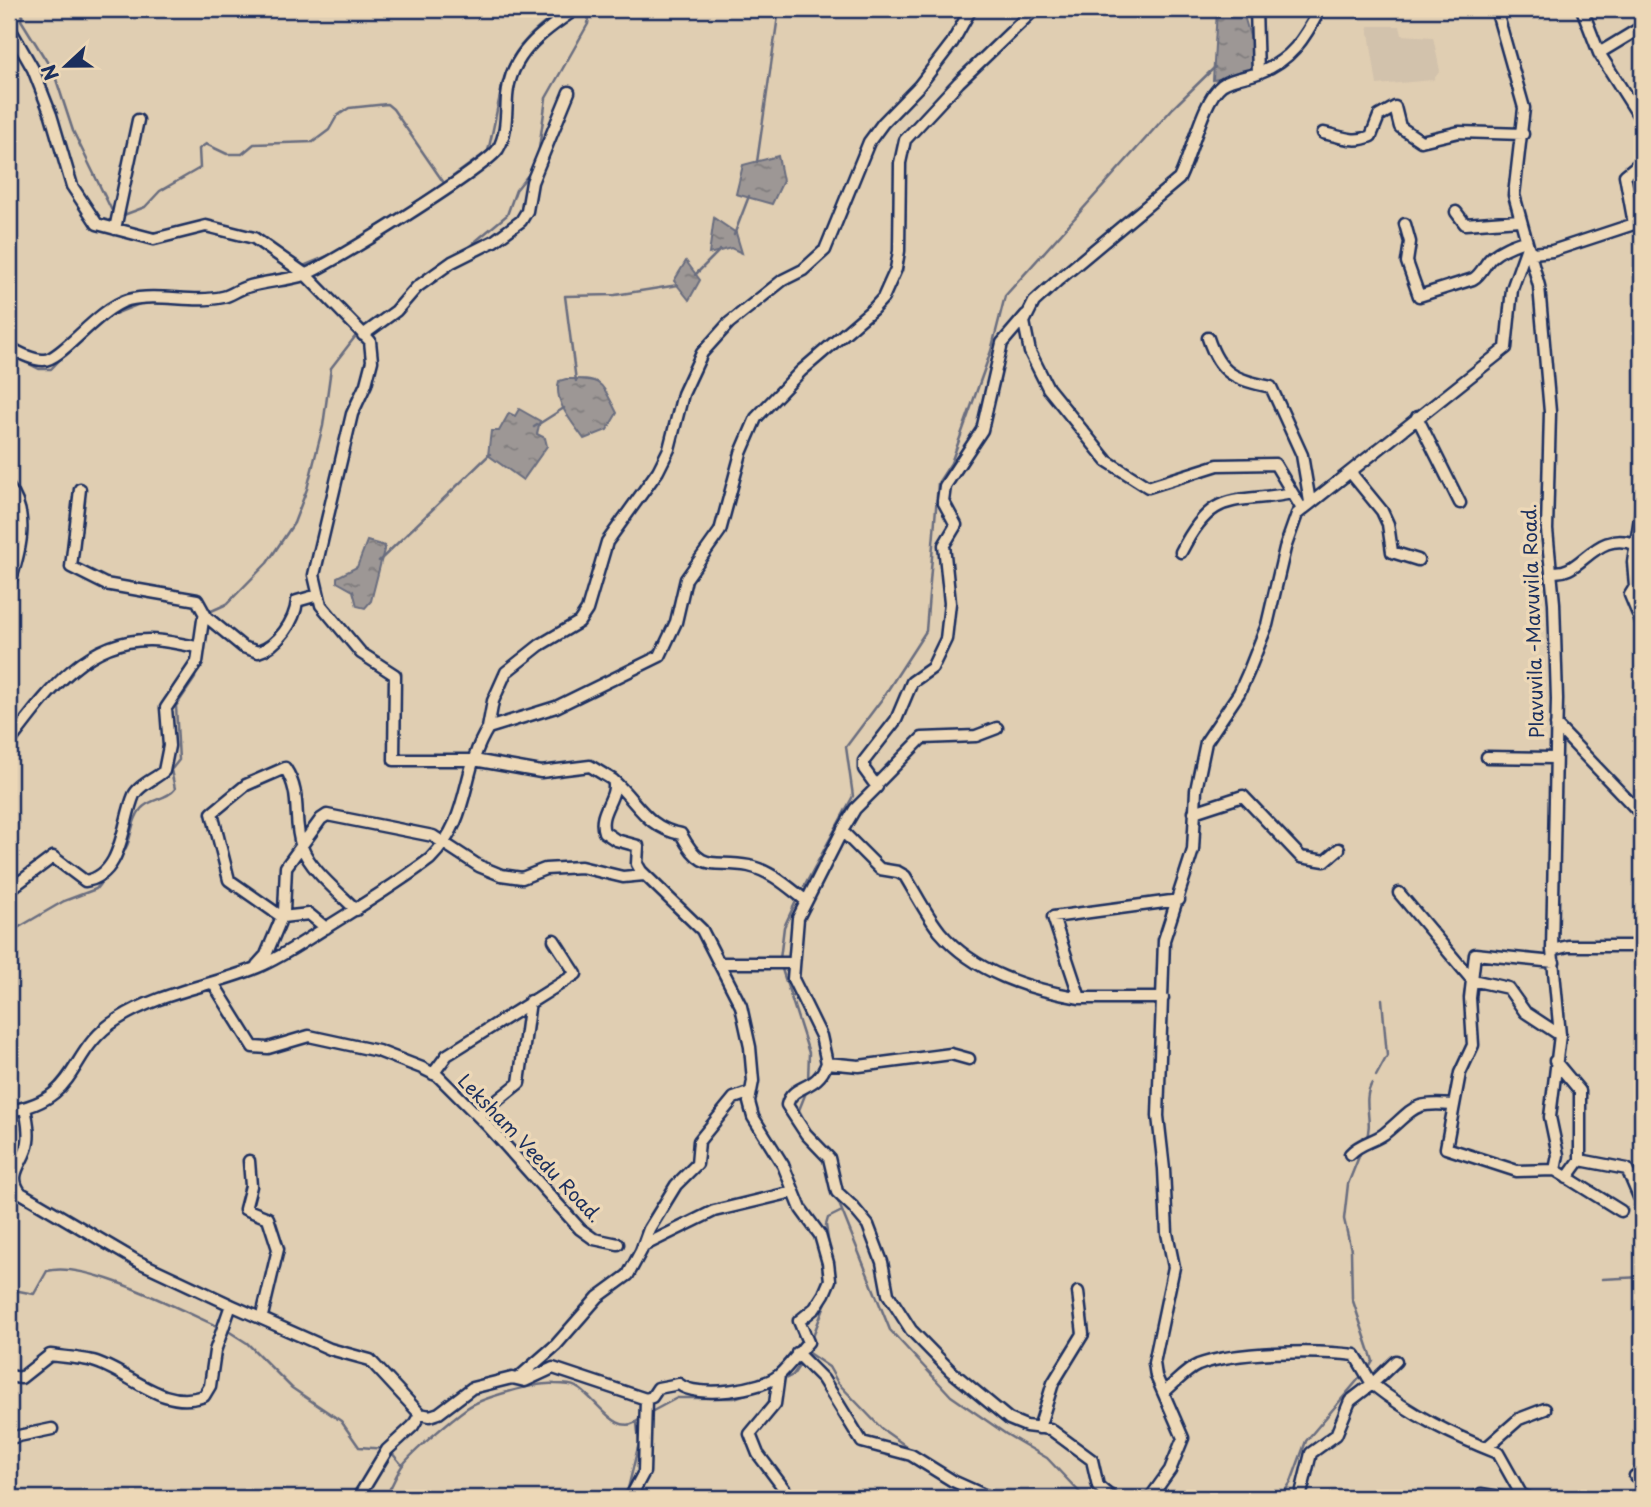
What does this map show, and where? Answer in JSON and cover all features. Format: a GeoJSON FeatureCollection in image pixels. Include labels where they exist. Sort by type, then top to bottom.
{"type":"FeatureCollection","features":[{"type":"Feature","properties":{"kind":"street"},"geometry":{"type":"LineString","coordinates":[[9,348],[41,361],[49,360],[61,353],[89,323],[127,301],[148,297],[219,298],[244,288],[304,273],[363,243],[391,222],[487,162],[499,148],[508,92],[522,52],[542,32],[576,9]]}},
{"type":"Feature","properties":{"kind":"street"},"geometry":{"type":"LineString","coordinates":[[9,1111],[25,1108],[52,1097],[68,1081],[86,1046],[108,1025],[139,1005],[213,983],[288,954],[430,859],[447,842],[461,814],[474,760],[488,728],[493,701],[506,672],[540,645],[579,622],[587,610],[607,542],[649,486],[669,449],[683,394],[702,352],[729,323],[783,280],[803,270],[825,250],[869,142],[883,123],[919,86],[952,43],[971,9]]}},
{"type":"Feature","properties":{"kind":"street"},"geometry":{"type":"LineString","coordinates":[[488,728],[556,708],[628,675],[660,656],[666,649],[676,622],[686,579],[720,531],[741,453],[756,418],[801,370],[883,298],[899,251],[900,163],[905,140],[934,106],[1035,9]]}},
{"type":"Feature","properties":{"kind":"street"},"geometry":{"type":"LineString","coordinates":[[1256,9],[1258,73]]}},
{"type":"Feature","properties":{"kind":"street"},"geometry":{"type":"LineString","coordinates":[[876,785],[864,769],[864,761],[896,720],[912,682],[932,668],[946,639],[950,603],[944,545],[956,525],[943,501],[945,486],[982,430],[1002,343],[1057,281],[1179,178],[1211,101],[1221,86],[1258,73],[1292,55],[1320,9]]}},
{"type":"Feature","properties":{"kind":"street","name":"Plavuvila -Mavuvila Road."},"geometry":{"type":"LineString","coordinates":[[1496,9],[1520,85],[1524,108],[1514,195],[1525,244],[1539,286],[1550,412],[1547,530],[1551,570],[1556,725],[1552,950],[1560,1035],[1550,1117],[1558,1155],[1555,1170]]}},
{"type":"Feature","properties":{"kind":"street"},"geometry":{"type":"LineString","coordinates":[[1582,9],[1599,53],[1642,121]]}},
{"type":"Feature","properties":{"kind":"street"},"geometry":{"type":"LineString","coordinates":[[9,27],[33,69],[51,115],[72,186],[97,224],[154,239],[206,226],[254,238],[304,273],[370,341],[372,360],[366,384],[352,414],[314,575],[321,605],[362,653],[396,675],[394,760],[474,760],[541,772],[590,766],[613,780],[663,831],[681,834],[691,853],[713,866],[748,866],[774,876],[805,900]]}},
{"type":"Feature","properties":{"kind":"street"},"geometry":{"type":"LineString","coordinates":[[1599,53],[1642,27]]}},
{"type":"Feature","properties":{"kind":"street"},"geometry":{"type":"LineString","coordinates":[[361,333],[397,311],[417,287],[452,262],[495,241],[521,221],[527,211],[532,182],[569,92]]}},
{"type":"Feature","properties":{"kind":"street"},"geometry":{"type":"LineString","coordinates":[[1322,133],[1347,140],[1364,139],[1371,136],[1379,116],[1395,107],[1399,127],[1421,141],[1459,132],[1522,134]]}},
{"type":"Feature","properties":{"kind":"street"},"geometry":{"type":"LineString","coordinates":[[115,229],[138,120]]}},
{"type":"Feature","properties":{"kind":"street"},"geometry":{"type":"LineString","coordinates":[[1525,244],[1533,253],[1552,251],[1634,224],[1625,176],[1642,161]]}},
{"type":"Feature","properties":{"kind":"street"},"geometry":{"type":"LineString","coordinates":[[1456,212],[1465,224],[1519,219]]}},
{"type":"Feature","properties":{"kind":"street"},"geometry":{"type":"LineString","coordinates":[[1405,224],[1410,242],[1407,262],[1419,296],[1479,276],[1492,257],[1505,248],[1525,244]]}},
{"type":"Feature","properties":{"kind":"street"},"geometry":{"type":"LineString","coordinates":[[1150,1498],[1170,1470],[1183,1438],[1154,1363],[1174,1267],[1167,1233],[1158,1116],[1164,940],[1193,850],[1194,812],[1206,741],[1239,693],[1248,673],[1269,617],[1288,538],[1297,514],[1506,348],[1512,289],[1525,244]]}},
{"type":"Feature","properties":{"kind":"street"},"geometry":{"type":"LineString","coordinates":[[1026,315],[1024,323],[1030,352],[1051,390],[1107,461],[1148,487],[1218,465],[1275,464],[1292,493],[1306,506]]}},
{"type":"Feature","properties":{"kind":"street"},"geometry":{"type":"LineString","coordinates":[[1208,338],[1216,362],[1238,380],[1271,387],[1303,455],[1306,506]]}},
{"type":"Feature","properties":{"kind":"street"},"geometry":{"type":"LineString","coordinates":[[1417,417],[1460,503]]}},
{"type":"Feature","properties":{"kind":"street"},"geometry":{"type":"LineString","coordinates":[[1351,472],[1382,512],[1388,524],[1392,552],[1418,560]]}},
{"type":"Feature","properties":{"kind":"street"},"geometry":{"type":"LineString","coordinates":[[9,488],[16,501],[22,533],[9,584]]}},
{"type":"Feature","properties":{"kind":"street"},"geometry":{"type":"LineString","coordinates":[[80,489],[71,567],[105,584],[197,600],[210,621],[243,647],[258,652],[280,638],[295,615],[297,601],[318,595]]}},
{"type":"Feature","properties":{"kind":"street"},"geometry":{"type":"LineString","coordinates":[[1181,552],[1201,519],[1229,499],[1292,493]]}},
{"type":"Feature","properties":{"kind":"street"},"geometry":{"type":"LineString","coordinates":[[1642,505],[1633,562],[1635,587],[1630,595],[1642,624]]}},
{"type":"Feature","properties":{"kind":"street"},"geometry":{"type":"LineString","coordinates":[[1551,570],[1559,573],[1568,569],[1608,542],[1626,540],[1637,545]]}},
{"type":"Feature","properties":{"kind":"street"},"geometry":{"type":"LineString","coordinates":[[9,890],[50,856],[85,881],[96,878],[109,867],[128,821],[136,792],[164,771],[169,746],[166,708],[197,662],[200,624],[210,621]]}},
{"type":"Feature","properties":{"kind":"street"},"geometry":{"type":"LineString","coordinates":[[9,743],[74,666],[97,652],[133,641],[152,640],[198,647]]}},
{"type":"Feature","properties":{"kind":"street"},"geometry":{"type":"LineString","coordinates":[[1556,725],[1642,815]]}},
{"type":"Feature","properties":{"kind":"street"},"geometry":{"type":"LineString","coordinates":[[997,728],[976,736],[922,738],[855,809],[842,831],[797,918],[793,979],[821,1036],[826,1064],[815,1083],[794,1092],[787,1105],[806,1134],[828,1158],[836,1192],[867,1226],[882,1262],[888,1294],[911,1330],[951,1371],[1009,1419],[1050,1429],[1092,1460],[1098,1486],[1112,1498]]}},
{"type":"Feature","properties":{"kind":"street"},"geometry":{"type":"LineString","coordinates":[[1487,757],[1554,758]]}},
{"type":"Feature","properties":{"kind":"street"},"geometry":{"type":"LineString","coordinates":[[326,928],[309,914],[282,917],[229,880],[212,813],[246,785],[285,768],[295,783],[302,846],[312,862],[356,910]]}},
{"type":"Feature","properties":{"kind":"street"},"geometry":{"type":"LineString","coordinates":[[613,780],[615,787],[601,819],[602,828],[616,840],[638,846],[637,863],[644,875],[702,930],[734,989],[745,1022],[752,1069],[749,1101],[753,1117],[783,1165],[801,1209],[820,1236],[830,1274],[820,1301],[799,1321],[808,1340],[779,1375],[775,1404],[750,1434],[758,1454],[791,1498]]}},
{"type":"Feature","properties":{"kind":"street"},"geometry":{"type":"LineString","coordinates":[[1194,812],[1243,796],[1289,841],[1301,857],[1325,861],[1339,849]]}},
{"type":"Feature","properties":{"kind":"street"},"geometry":{"type":"LineString","coordinates":[[255,968],[266,955],[282,917],[286,902],[284,871],[321,819],[327,815],[433,836],[447,842],[479,866],[522,878],[545,869],[581,867],[623,877],[644,875]]}},
{"type":"Feature","properties":{"kind":"street"},"geometry":{"type":"LineString","coordinates":[[842,831],[880,869],[905,876],[938,930],[962,952],[1004,978],[1038,991],[1080,998],[1163,998]]}},
{"type":"Feature","properties":{"kind":"street"},"geometry":{"type":"LineString","coordinates":[[1399,893],[1472,980],[1508,988],[1525,1012],[1560,1035]]}},
{"type":"Feature","properties":{"kind":"street"},"geometry":{"type":"LineString","coordinates":[[1080,998],[1053,917],[1179,900]]}},
{"type":"Feature","properties":{"kind":"street"},"geometry":{"type":"LineString","coordinates":[[433,1074],[447,1055],[576,974],[554,940]]}},
{"type":"Feature","properties":{"kind":"street"},"geometry":{"type":"LineString","coordinates":[[1552,950],[1568,946],[1642,946]]}},
{"type":"Feature","properties":{"kind":"street"},"geometry":{"type":"LineString","coordinates":[[1554,962],[1476,953],[1472,980],[1473,1045],[1460,1073],[1446,1148],[1517,1171],[1555,1170],[1621,1211]]}},
{"type":"Feature","properties":{"kind":"street"},"geometry":{"type":"LineString","coordinates":[[719,963],[794,963]]}},
{"type":"Feature","properties":{"kind":"street","name":"Leksham Veedu Road."},"geometry":{"type":"LineString","coordinates":[[213,983],[253,1048],[268,1048],[309,1036],[332,1039],[378,1051],[433,1074],[478,1116],[580,1229],[594,1239],[618,1244]]}},
{"type":"Feature","properties":{"kind":"street"},"geometry":{"type":"LineString","coordinates":[[478,1116],[519,1083],[530,1001]]}},
{"type":"Feature","properties":{"kind":"street"},"geometry":{"type":"LineString","coordinates":[[826,1064],[859,1066],[951,1054],[969,1059]]}},
{"type":"Feature","properties":{"kind":"street"},"geometry":{"type":"LineString","coordinates":[[1556,1061],[1580,1091],[1580,1160],[1567,1178]]}},
{"type":"Feature","properties":{"kind":"street"},"geometry":{"type":"LineString","coordinates":[[517,1379],[556,1345],[598,1297],[628,1275],[649,1229],[676,1185],[697,1164],[699,1141],[734,1098],[751,1092]]}},
{"type":"Feature","properties":{"kind":"street"},"geometry":{"type":"LineString","coordinates":[[1350,1154],[1363,1143],[1383,1135],[1404,1113],[1427,1102],[1453,1105]]}},
{"type":"Feature","properties":{"kind":"street"},"geometry":{"type":"LineString","coordinates":[[25,1108],[28,1146],[14,1175],[15,1186],[21,1193],[137,1261],[330,1349],[370,1360],[420,1415],[439,1413],[472,1388],[517,1379],[525,1381],[553,1368],[563,1369],[646,1399]]}},
{"type":"Feature","properties":{"kind":"street"},"geometry":{"type":"LineString","coordinates":[[1580,1160],[1627,1169],[1639,1197]]}},
{"type":"Feature","properties":{"kind":"street"},"geometry":{"type":"LineString","coordinates":[[249,1161],[251,1186],[245,1209],[268,1217],[278,1249],[262,1316]]}},
{"type":"Feature","properties":{"kind":"street"},"geometry":{"type":"LineString","coordinates":[[643,1246],[714,1211],[793,1192]]}},
{"type":"Feature","properties":{"kind":"street"},"geometry":{"type":"LineString","coordinates":[[1040,1428],[1053,1383],[1083,1334],[1078,1292]]}},
{"type":"Feature","properties":{"kind":"street"},"geometry":{"type":"LineString","coordinates":[[9,1376],[21,1378],[50,1355],[95,1362],[145,1390],[193,1400],[204,1396],[210,1386],[215,1351],[231,1305]]}},
{"type":"Feature","properties":{"kind":"street"},"geometry":{"type":"LineString","coordinates":[[1164,1392],[1196,1366],[1233,1356],[1318,1350],[1355,1355],[1368,1375],[1403,1408],[1455,1437],[1498,1453],[1521,1494],[1528,1498]]}},
{"type":"Feature","properties":{"kind":"street"},"geometry":{"type":"LineString","coordinates":[[797,1353],[823,1379],[862,1442],[911,1455],[953,1481],[991,1498]]}},
{"type":"Feature","properties":{"kind":"street"},"geometry":{"type":"LineString","coordinates":[[1300,1498],[1311,1453],[1336,1435],[1350,1401],[1368,1375],[1396,1361]]}},
{"type":"Feature","properties":{"kind":"street"},"geometry":{"type":"LineString","coordinates":[[646,1399],[663,1386],[679,1384],[689,1390],[726,1391],[779,1375]]}},
{"type":"Feature","properties":{"kind":"street"},"geometry":{"type":"LineString","coordinates":[[630,1498],[644,1472],[646,1399]]}},
{"type":"Feature","properties":{"kind":"street"},"geometry":{"type":"LineString","coordinates":[[1486,1448],[1519,1419],[1545,1409]]}},
{"type":"Feature","properties":{"kind":"street"},"geometry":{"type":"LineString","coordinates":[[358,1498],[388,1449],[413,1426],[420,1415]]}},
{"type":"Feature","properties":{"kind":"street"},"geometry":{"type":"LineString","coordinates":[[9,1438],[52,1429]]}},
{"type":"Feature","properties":{"kind":"street"},"geometry":{"type":"LineString","coordinates":[[1475,1498],[1481,1494],[1507,1498]]}},
{"type":"Feature","properties":{"kind":"shaded area"},"geometry":{"type":"Polygon","coordinates":[[[1368,26],[1400,26],[1402,35],[1433,37],[1440,71],[1433,80],[1377,85],[1368,26]]]}},
{"type":"Feature","properties":{"kind":"water"},"geometry":{"type":"Polygon","coordinates":[[[1217,9],[1242,9],[1257,60],[1246,75],[1213,80],[1217,9]]]}},
{"type":"Feature","properties":{"kind":"water"},"geometry":{"type":"Polygon","coordinates":[[[778,156],[783,181],[772,204],[736,194],[743,165],[778,156]]]}},
{"type":"Feature","properties":{"kind":"water"},"geometry":{"type":"Polygon","coordinates":[[[714,218],[736,233],[742,253],[731,248],[709,254],[714,218]]]}},
{"type":"Feature","properties":{"kind":"water"},"geometry":{"type":"Polygon","coordinates":[[[686,261],[700,280],[689,300],[674,281],[686,261]]]}},
{"type":"Feature","properties":{"kind":"water"},"geometry":{"type":"Polygon","coordinates":[[[559,381],[594,381],[604,388],[617,413],[607,430],[584,439],[561,404],[559,381]]]}},
{"type":"Feature","properties":{"kind":"water"},"geometry":{"type":"Polygon","coordinates":[[[519,409],[540,421],[537,434],[545,438],[547,446],[523,480],[488,455],[491,431],[499,431],[509,413],[515,416],[519,409]]]}},
{"type":"Feature","properties":{"kind":"water"},"geometry":{"type":"Polygon","coordinates":[[[367,541],[385,546],[371,601],[365,608],[357,606],[353,591],[337,582],[337,577],[357,567],[367,541]]]}},
{"type":"Feature","properties":{"kind":"waterway"},"geometry":{"type":"LineString","coordinates":[[24,9],[21,20],[54,73],[73,131],[114,215]]}},
{"type":"Feature","properties":{"kind":"waterway"},"geometry":{"type":"LineString","coordinates":[[121,216],[145,207],[160,191],[200,168],[199,149],[206,144],[227,154],[242,154],[254,144],[313,142],[329,130],[337,116],[349,108],[387,104],[444,183],[488,151],[502,86],[515,54],[526,39],[565,9]]}},
{"type":"Feature","properties":{"kind":"waterway"},"geometry":{"type":"LineString","coordinates":[[538,156],[546,98],[588,24],[590,9]]}},
{"type":"Feature","properties":{"kind":"waterway"},"geometry":{"type":"LineString","coordinates":[[757,162],[779,9]]}},
{"type":"Feature","properties":{"kind":"waterway"},"geometry":{"type":"LineString","coordinates":[[804,887],[853,796],[846,747],[882,699],[926,631],[938,483],[951,463],[991,351],[1005,296],[1173,108],[1215,67]]}},
{"type":"Feature","properties":{"kind":"waterway"},"geometry":{"type":"LineString","coordinates":[[465,250],[507,215],[516,190],[533,169]]}},
{"type":"Feature","properties":{"kind":"waterway"},"geometry":{"type":"LineString","coordinates":[[384,224],[444,183]]}},
{"type":"Feature","properties":{"kind":"waterway"},"geometry":{"type":"LineString","coordinates":[[734,235],[749,196]]}},
{"type":"Feature","properties":{"kind":"waterway"},"geometry":{"type":"LineString","coordinates":[[695,275],[720,250]]}},
{"type":"Feature","properties":{"kind":"waterway"},"geometry":{"type":"LineString","coordinates":[[301,267],[337,252]]}},
{"type":"Feature","properties":{"kind":"waterway"},"geometry":{"type":"LineString","coordinates":[[576,381],[565,296],[615,295],[678,285]]}},
{"type":"Feature","properties":{"kind":"waterway"},"geometry":{"type":"LineString","coordinates":[[234,297],[254,289]]}},
{"type":"Feature","properties":{"kind":"waterway"},"geometry":{"type":"LineString","coordinates":[[180,303],[203,305],[221,302]]}},
{"type":"Feature","properties":{"kind":"waterway"},"geometry":{"type":"LineString","coordinates":[[107,317],[142,303]]}},
{"type":"Feature","properties":{"kind":"waterway"},"geometry":{"type":"LineString","coordinates":[[383,315],[397,303]]}},
{"type":"Feature","properties":{"kind":"waterway"},"geometry":{"type":"LineString","coordinates":[[207,613],[227,604],[267,563],[294,523],[307,489],[323,426],[331,368],[358,333]]}},
{"type":"Feature","properties":{"kind":"waterway"},"geometry":{"type":"LineString","coordinates":[[9,354],[39,369],[51,369],[70,349]]}},
{"type":"Feature","properties":{"kind":"waterway"},"geometry":{"type":"LineString","coordinates":[[534,427],[564,408]]}},
{"type":"Feature","properties":{"kind":"waterway"},"geometry":{"type":"LineString","coordinates":[[379,561],[490,454]]}},
{"type":"Feature","properties":{"kind":"waterway"},"geometry":{"type":"LineString","coordinates":[[120,856],[127,846],[134,821],[141,809],[175,789],[171,770],[179,760],[176,706],[195,678],[195,671]]}},
{"type":"Feature","properties":{"kind":"waterway"},"geometry":{"type":"LineString","coordinates":[[9,933],[64,901],[96,889],[111,870]]}},
{"type":"Feature","properties":{"kind":"waterway"},"geometry":{"type":"LineString","coordinates":[[780,959],[784,927],[797,899]]}},
{"type":"Feature","properties":{"kind":"waterway"},"geometry":{"type":"LineString","coordinates":[[781,966],[809,1053],[808,1080]]}},
{"type":"Feature","properties":{"kind":"waterway"},"geometry":{"type":"LineString","coordinates":[[1376,1076],[1387,1056],[1382,999]]}},
{"type":"Feature","properties":{"kind":"waterway"},"geometry":{"type":"LineString","coordinates":[[1366,1140],[1369,1125],[1368,1097],[1372,1083]]}},
{"type":"Feature","properties":{"kind":"waterway"},"geometry":{"type":"LineString","coordinates":[[807,1090],[799,1110],[812,1135]]}},
{"type":"Feature","properties":{"kind":"waterway"},"geometry":{"type":"LineString","coordinates":[[1362,1149],[1348,1184],[1344,1219],[1351,1250],[1352,1298],[1373,1361],[1367,1371]]}},
{"type":"Feature","properties":{"kind":"waterway"},"geometry":{"type":"LineString","coordinates":[[836,1196],[890,1330],[951,1396],[1047,1458],[1085,1498]]}},
{"type":"Feature","properties":{"kind":"waterway"},"geometry":{"type":"LineString","coordinates":[[833,1276],[826,1225],[828,1218],[840,1212]]}},
{"type":"Feature","properties":{"kind":"waterway"},"geometry":{"type":"LineString","coordinates":[[9,1289],[34,1294],[47,1271],[85,1273],[133,1288],[219,1327]]}},
{"type":"Feature","properties":{"kind":"waterway"},"geometry":{"type":"LineString","coordinates":[[1602,1279],[1642,1277]]}},
{"type":"Feature","properties":{"kind":"waterway"},"geometry":{"type":"LineString","coordinates":[[811,1341],[831,1289]]}},
{"type":"Feature","properties":{"kind":"waterway"},"geometry":{"type":"LineString","coordinates":[[225,1329],[247,1343],[292,1388],[341,1421],[359,1447],[386,1449]]}},
{"type":"Feature","properties":{"kind":"waterway"},"geometry":{"type":"LineString","coordinates":[[807,1352],[829,1367],[838,1383],[882,1429],[913,1451]]}},
{"type":"Feature","properties":{"kind":"waterway"},"geometry":{"type":"LineString","coordinates":[[781,1381],[793,1375],[801,1363]]}},
{"type":"Feature","properties":{"kind":"waterway"},"geometry":{"type":"LineString","coordinates":[[1280,1498],[1291,1482],[1306,1441],[1362,1375]]}},
{"type":"Feature","properties":{"kind":"waterway"},"geometry":{"type":"LineString","coordinates":[[384,1498],[402,1466],[423,1445],[467,1408],[496,1395],[547,1384],[568,1385],[583,1392],[615,1421],[632,1424],[641,1418]]}},
{"type":"Feature","properties":{"kind":"waterway"},"geometry":{"type":"LineString","coordinates":[[651,1412],[677,1398],[734,1398],[758,1390]]}},
{"type":"Feature","properties":{"kind":"waterway"},"geometry":{"type":"LineString","coordinates":[[620,1498],[627,1493],[639,1443],[637,1423]]}},
{"type":"Feature","properties":{"kind":"waterway"},"geometry":{"type":"LineString","coordinates":[[391,1452],[402,1465]]}},
{"type":"Feature","properties":{"kind":"waterway"},"geometry":{"type":"LineString","coordinates":[[953,1485],[969,1498]]}}]}
